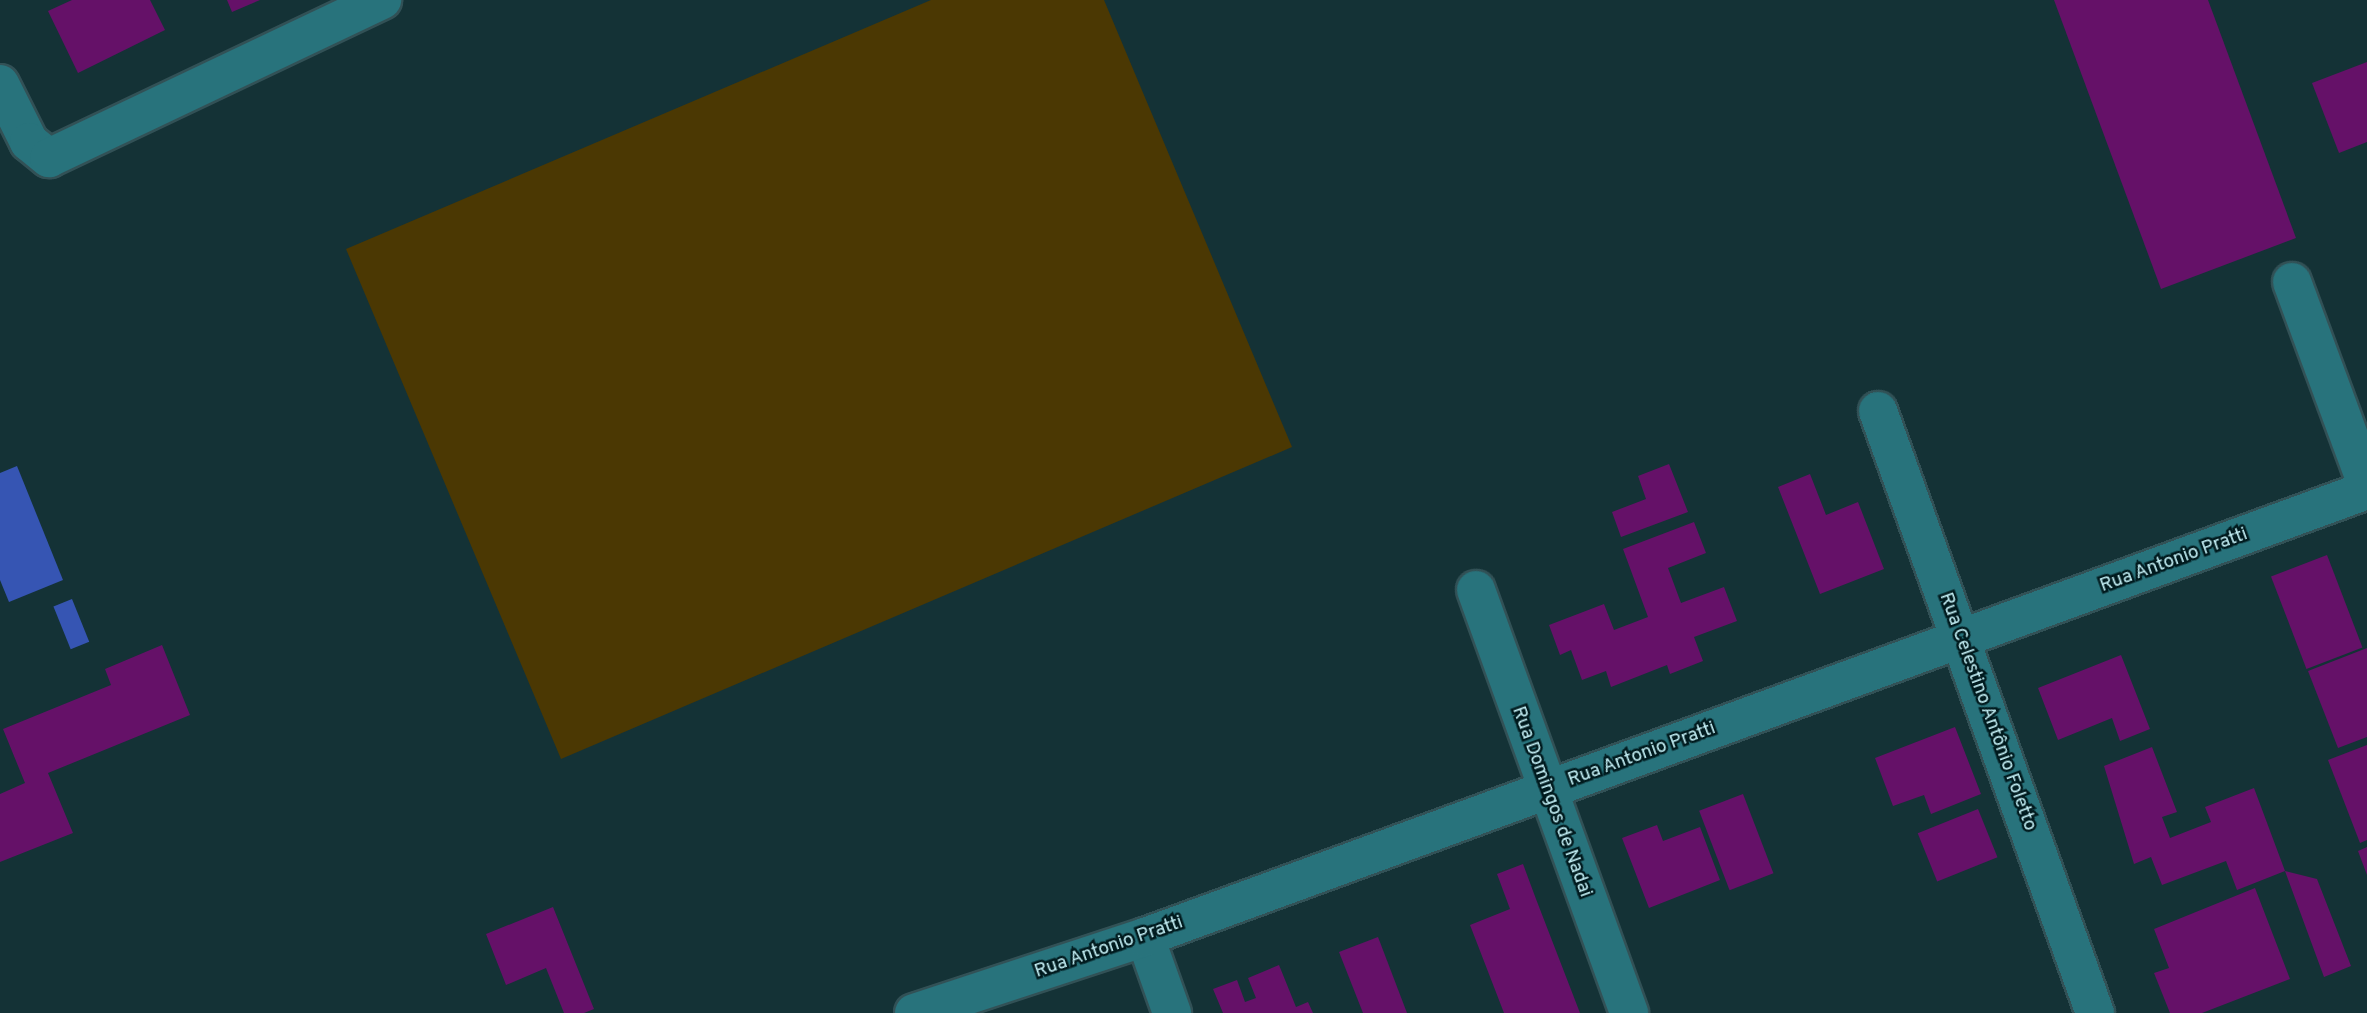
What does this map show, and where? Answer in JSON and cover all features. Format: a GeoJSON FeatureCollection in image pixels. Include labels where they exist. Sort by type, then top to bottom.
{"type":"FeatureCollection","features":[{"type":"Feature","properties":{"kind":"street"},"geometry":{"type":"LineString","coordinates":[[0,84],[29,142],[49,158],[382,0]]}},
{"type":"Feature","properties":{"kind":"street"},"geometry":{"type":"LineString","coordinates":[[2292,282],[2367,487]]}},
{"type":"Feature","properties":{"kind":"street","name":"Rua Celestino Antônio Foletto"},"geometry":{"type":"LineString","coordinates":[[1878,411],[2095,1013]]}},
{"type":"Feature","properties":{"kind":"street","name":"Rua Antonio Pratti"},"geometry":{"type":"LineString","coordinates":[[914,1013],[1145,937],[1962,639],[2367,487]]}},
{"type":"Feature","properties":{"kind":"street","name":"Rua Domingos de Nadai"},"geometry":{"type":"LineString","coordinates":[[1476,590],[1545,790],[1629,1013]]}},
{"type":"Feature","properties":{"kind":"street"},"geometry":{"type":"LineString","coordinates":[[1145,937],[1172,1013]]}},
{"type":"Feature","properties":{"kind":"shaded area"},"geometry":{"type":"Polygon","coordinates":[[[931,0],[1104,0],[1292,447],[561,759],[346,249],[931,0]]]}},
{"type":"Feature","properties":{"kind":"water"},"geometry":{"type":"Polygon","coordinates":[[[17,466],[63,580],[9,602],[0,580],[0,473],[17,466]]]}},
{"type":"Feature","properties":{"kind":"water"},"geometry":{"type":"Polygon","coordinates":[[[72,599],[89,642],[71,649],[53,606],[72,599]]]}},
{"type":"Feature","properties":{"kind":"building"},"geometry":{"type":"Polygon","coordinates":[[[72,0],[150,0],[165,30],[78,73],[48,11],[72,0]]]}},
{"type":"Feature","properties":{"kind":"building"},"geometry":{"type":"Polygon","coordinates":[[[227,0],[260,0],[232,12],[227,0]]]}},
{"type":"Feature","properties":{"kind":"building"},"geometry":{"type":"Polygon","coordinates":[[[2054,0],[2208,0],[2296,238],[2161,289],[2054,0]]]}},
{"type":"Feature","properties":{"kind":"building"},"geometry":{"type":"Polygon","coordinates":[[[2367,62],[2367,142],[2339,153],[2312,83],[2367,62]]]}},
{"type":"Feature","properties":{"kind":"building"},"geometry":{"type":"Polygon","coordinates":[[[1669,464],[1688,512],[1621,537],[1612,512],[1646,499],[1638,476],[1669,464]]]}},
{"type":"Feature","properties":{"kind":"building"},"geometry":{"type":"Polygon","coordinates":[[[1810,474],[1826,515],[1858,502],[1884,569],[1820,594],[1778,487],[1810,474]]]}},
{"type":"Feature","properties":{"kind":"building"},"geometry":{"type":"Polygon","coordinates":[[[1694,522],[1706,553],[1668,568],[1681,603],[1724,587],[1737,621],[1694,637],[1703,661],[1670,674],[1667,665],[1611,687],[1606,671],[1582,680],[1571,650],[1560,655],[1549,625],[1604,604],[1614,630],[1648,617],[1623,549],[1694,522]]]}},
{"type":"Feature","properties":{"kind":"building"},"geometry":{"type":"Polygon","coordinates":[[[2327,555],[2362,647],[2306,669],[2271,577],[2327,555]]]}},
{"type":"Feature","properties":{"kind":"building"},"geometry":{"type":"Polygon","coordinates":[[[162,645],[190,715],[48,773],[73,833],[0,862],[0,794],[25,783],[3,729],[111,685],[105,669],[162,645]]]}},
{"type":"Feature","properties":{"kind":"building"},"geometry":{"type":"Polygon","coordinates":[[[2367,648],[2367,737],[2338,748],[2308,671],[2367,648]]]}},
{"type":"Feature","properties":{"kind":"building"},"geometry":{"type":"Polygon","coordinates":[[[2121,655],[2150,729],[2120,741],[2112,718],[2058,740],[2038,688],[2121,655]]]}},
{"type":"Feature","properties":{"kind":"building"},"geometry":{"type":"Polygon","coordinates":[[[1955,727],[1981,794],[1931,814],[1924,795],[1893,806],[1875,758],[1955,727]]]}},
{"type":"Feature","properties":{"kind":"building"},"geometry":{"type":"Polygon","coordinates":[[[2367,745],[2367,840],[2360,843],[2328,760],[2367,745]]]}},
{"type":"Feature","properties":{"kind":"building"},"geometry":{"type":"Polygon","coordinates":[[[2152,747],[2177,812],[2162,817],[2170,838],[2211,822],[2205,807],[2254,788],[2285,871],[2237,890],[2226,861],[2162,885],[2151,857],[2134,864],[2104,766],[2152,747]]]}},
{"type":"Feature","properties":{"kind":"building"},"geometry":{"type":"Polygon","coordinates":[[[1743,794],[1773,873],[1730,890],[1699,811],[1743,794]]]}},
{"type":"Feature","properties":{"kind":"building"},"geometry":{"type":"Polygon","coordinates":[[[1978,809],[1997,857],[1937,882],[1918,833],[1978,809]]]}},
{"type":"Feature","properties":{"kind":"building"},"geometry":{"type":"Polygon","coordinates":[[[1657,825],[1663,841],[1700,827],[1720,880],[1649,908],[1622,838],[1657,825]]]}},
{"type":"Feature","properties":{"kind":"building"},"geometry":{"type":"Polygon","coordinates":[[[2367,847],[2367,875],[2358,851],[2367,847]]]}},
{"type":"Feature","properties":{"kind":"building"},"geometry":{"type":"Polygon","coordinates":[[[1523,864],[1580,1013],[1504,1013],[1470,925],[1510,909],[1497,874],[1523,864]]]}},
{"type":"Feature","properties":{"kind":"building"},"geometry":{"type":"Polygon","coordinates":[[[2285,871],[2317,879],[2351,966],[2324,977],[2285,871]]]}},
{"type":"Feature","properties":{"kind":"building"},"geometry":{"type":"Polygon","coordinates":[[[2255,888],[2290,979],[2202,1013],[2170,1013],[2154,973],[2169,968],[2154,929],[2255,888]]]}},
{"type":"Feature","properties":{"kind":"building"},"geometry":{"type":"Polygon","coordinates":[[[553,907],[594,1009],[584,1013],[564,1013],[546,968],[506,985],[486,934],[553,907]]]}},
{"type":"Feature","properties":{"kind":"building"},"geometry":{"type":"Polygon","coordinates":[[[1378,937],[1407,1013],[1363,1013],[1339,952],[1378,937]]]}},
{"type":"Feature","properties":{"kind":"building"},"geometry":{"type":"Polygon","coordinates":[[[1279,965],[1296,1007],[1308,1002],[1313,1013],[1223,1013],[1213,989],[1237,980],[1245,1002],[1256,998],[1248,978],[1279,965]]]}}]}
